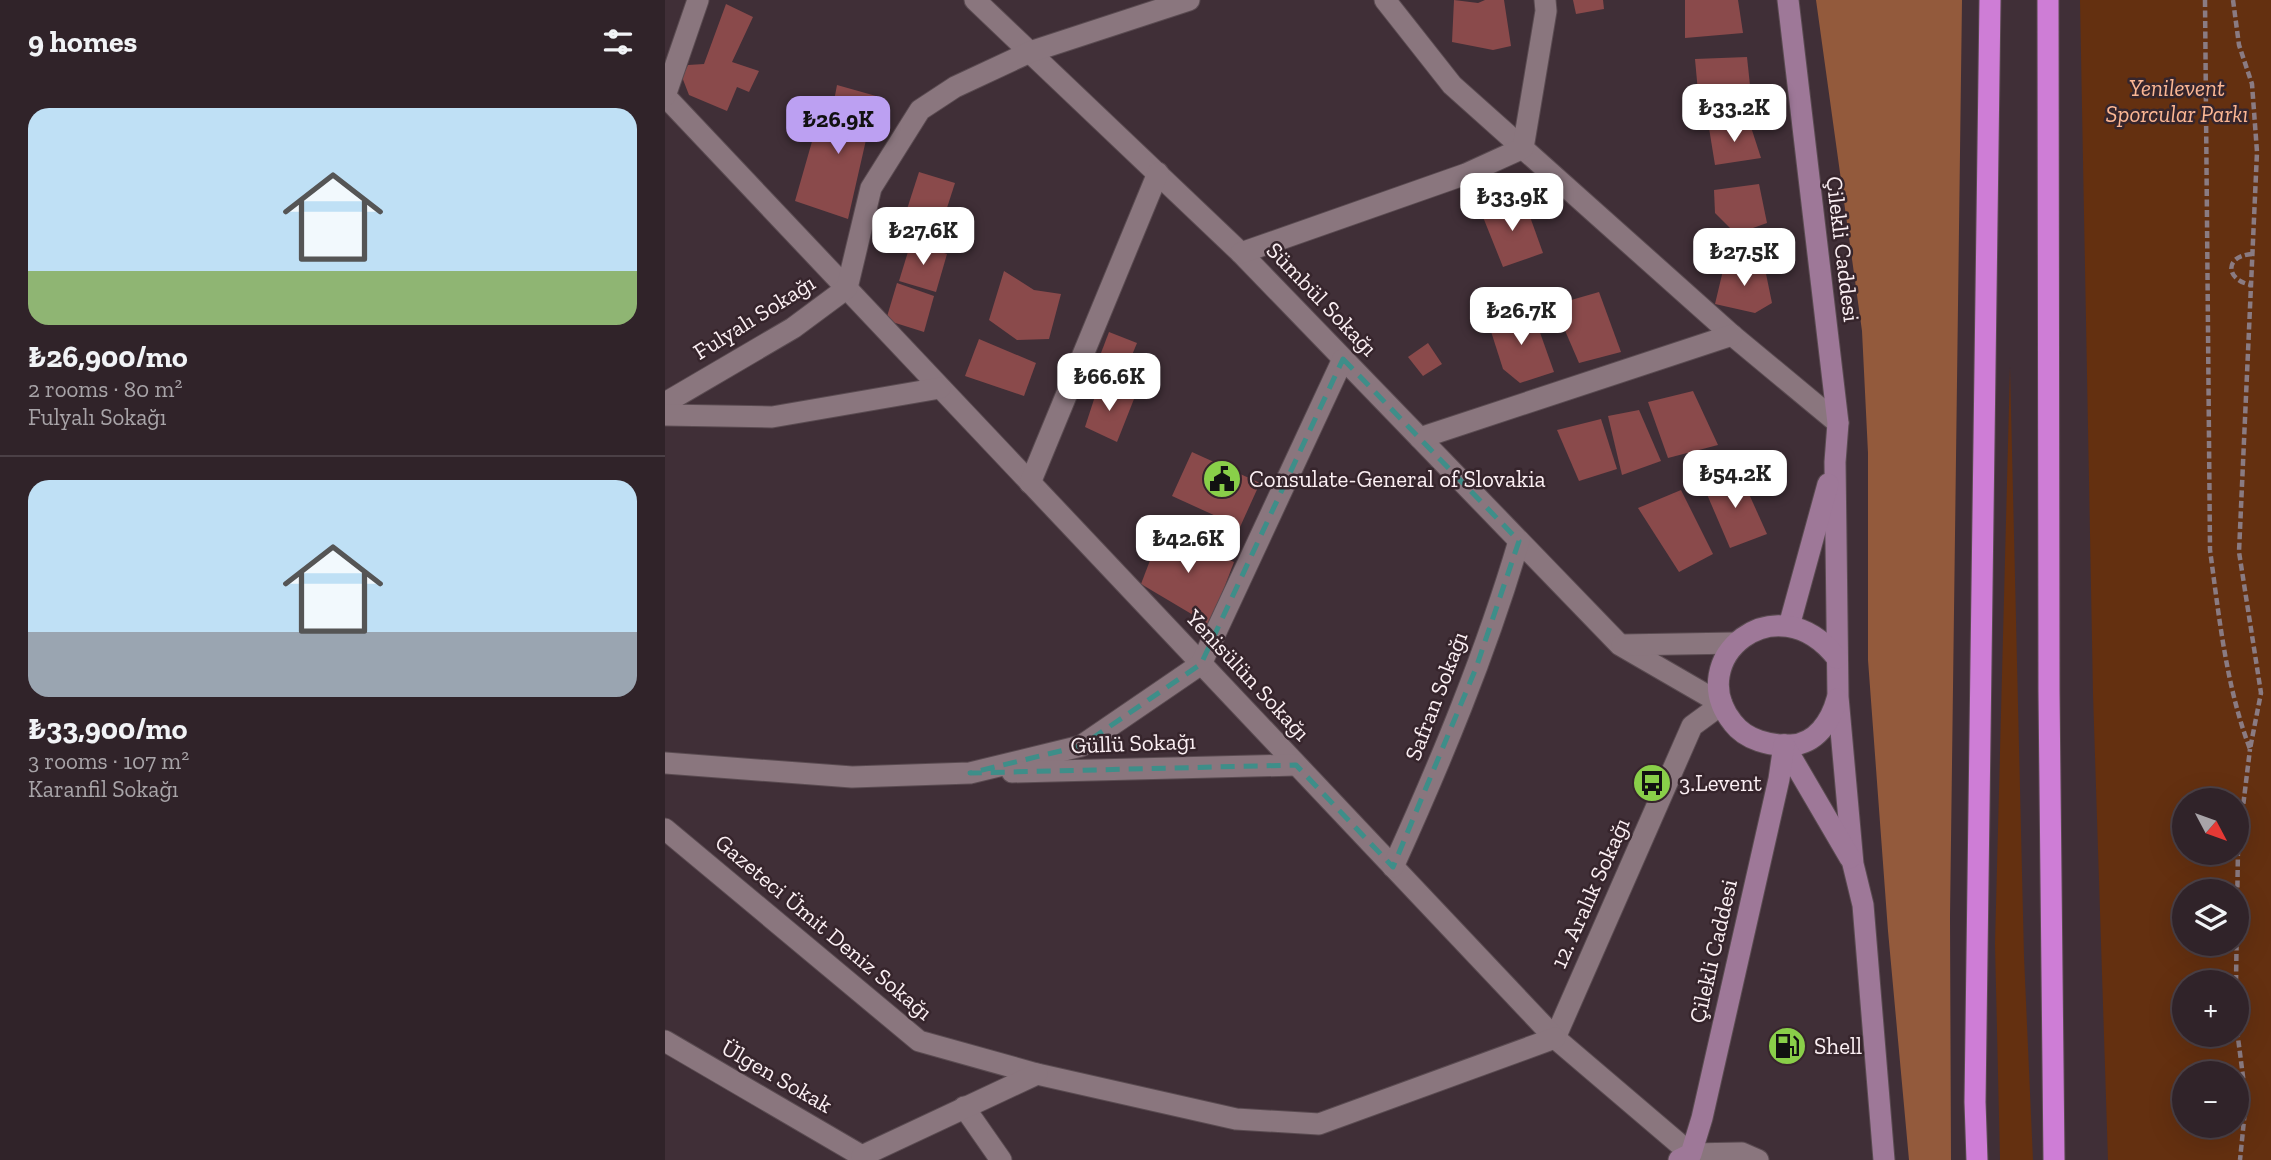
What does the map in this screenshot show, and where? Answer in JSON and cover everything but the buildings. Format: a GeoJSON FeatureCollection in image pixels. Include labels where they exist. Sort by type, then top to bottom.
{"type":"FeatureCollection","features":[{"type":"Feature","properties":{"kind":"highway"},"geometry":{"type":"LineString","coordinates":[[1977,1160],[1975,1102],[1990,0]]}},
{"type":"Feature","properties":{"kind":"highway"},"geometry":{"type":"LineString","coordinates":[[2048,0],[2049,691],[2054,1160]]}},
{"type":"Feature","properties":{"kind":"main road","name":"Çilekli Caddesi"},"geometry":{"type":"LineString","coordinates":[[1788,0],[1838,423],[1835,462],[1838,697],[1853,864]]}},
{"type":"Feature","properties":{"kind":"main road","name":"Çilekli Caddesi"},"geometry":{"type":"LineString","coordinates":[[1789,626],[1835,462]]}},
{"type":"Feature","properties":{"kind":"main road"},"geometry":{"type":"LineString","coordinates":[[1837,658],[1818,638],[1803,628],[1766,626],[1754,630],[1735,643],[1721,667],[1719,693],[1721,704],[1736,727],[1762,742],[1784,745],[1798,745],[1820,732],[1834,712],[1838,697]]}},
{"type":"Feature","properties":{"kind":"main road","name":"Çilekli Caddesi"},"geometry":{"type":"LineString","coordinates":[[1685,1157],[1705,1105],[1779,779],[1784,745]]}},
{"type":"Feature","properties":{"kind":"main road"},"geometry":{"type":"LineString","coordinates":[[1784,745],[1853,864],[1863,905],[1884,1160]]}},
{"type":"Feature","properties":{"kind":"street"},"geometry":{"type":"LineString","coordinates":[[665,96],[698,0]]}},
{"type":"Feature","properties":{"kind":"street","name":"Sümbül Sokağı"},"geometry":{"type":"LineString","coordinates":[[975,0],[1241,253],[1620,645],[1721,704]]}},
{"type":"Feature","properties":{"kind":"street","name":"Fulyalı Sokağı"},"geometry":{"type":"LineString","coordinates":[[665,403],[793,328],[848,288],[871,188],[920,110],[955,87],[1030,52],[1189,0]]}},
{"type":"Feature","properties":{"kind":"street"},"geometry":{"type":"LineString","coordinates":[[1385,0],[1452,85],[1733,335],[1838,423]]}},
{"type":"Feature","properties":{"kind":"street"},"geometry":{"type":"LineString","coordinates":[[1523,148],[1546,11],[1545,0]]}},
{"type":"Feature","properties":{"kind":"street","name":"Yenisülün Sokağı"},"geometry":{"type":"LineString","coordinates":[[665,96],[1555,1038],[1685,1157]]}},
{"type":"Feature","properties":{"kind":"street"},"geometry":{"type":"LineString","coordinates":[[1241,253],[1466,174],[1523,148]]}},
{"type":"Feature","properties":{"kind":"street"},"geometry":{"type":"LineString","coordinates":[[1030,483],[1158,173]]}},
{"type":"Feature","properties":{"kind":"street"},"geometry":{"type":"LineString","coordinates":[[1420,438],[1733,335]]}},
{"type":"Feature","properties":{"kind":"street"},"geometry":{"type":"LineString","coordinates":[[1201,664],[1343,359]]}},
{"type":"Feature","properties":{"kind":"street"},"geometry":{"type":"LineString","coordinates":[[665,415],[772,417],[940,388]]}},
{"type":"Feature","properties":{"kind":"street","name":"Safran Sokağı"},"geometry":{"type":"LineString","coordinates":[[1393,867],[1434,776],[1476,668],[1519,541]]}},
{"type":"Feature","properties":{"kind":"street"},"geometry":{"type":"LineString","coordinates":[[1620,645],[1735,643]]}},
{"type":"Feature","properties":{"kind":"street","name":"Güllü Sokağı"},"geometry":{"type":"LineString","coordinates":[[970,774],[1081,746],[1201,664]]}},
{"type":"Feature","properties":{"kind":"street","name":"12. Aralık Sokağı"},"geometry":{"type":"LineString","coordinates":[[1555,1038],[1692,726],[1721,704]]}},
{"type":"Feature","properties":{"kind":"street","name":"Güllü Sokağı"},"geometry":{"type":"LineString","coordinates":[[665,763],[852,777],[1296,765]]}},
{"type":"Feature","properties":{"kind":"street","name":"Gazeteci Ümit Deniz Sokağı"},"geometry":{"type":"LineString","coordinates":[[665,830],[919,1041],[1037,1074],[1236,1119],[1319,1124],[1555,1038]]}},
{"type":"Feature","properties":{"kind":"street","name":"Ülgen Sokak"},"geometry":{"type":"LineString","coordinates":[[665,1041],[862,1158]]}},
{"type":"Feature","properties":{"kind":"street"},"geometry":{"type":"LineString","coordinates":[[862,1158],[1037,1074]]}},
{"type":"Feature","properties":{"kind":"street"},"geometry":{"type":"LineString","coordinates":[[964,1107],[1002,1160]]}},
{"type":"Feature","properties":{"kind":"street"},"geometry":{"type":"LineString","coordinates":[[1685,1157],[1742,1153],[1758,1160]]}},
{"type":"Feature","properties":{"kind":"path"},"geometry":{"type":"LineString","coordinates":[[2205,0],[2210,550],[2222,637],[2241,724],[2250,749]]}},
{"type":"Feature","properties":{"kind":"path"},"geometry":{"type":"LineString","coordinates":[[2233,0],[2239,45],[2252,84],[2256,152],[2239,552],[2261,693],[2250,749],[2238,848],[2236,970]]}},
{"type":"Feature","properties":{"kind":"path"},"geometry":{"type":"LineString","coordinates":[[2252,254],[2238,257],[2232,264],[2231,271],[2242,284],[2252,285]]}},
{"type":"Feature","properties":{"kind":"path"},"geometry":{"type":"LineString","coordinates":[[2239,1047],[2246,1100],[2240,1160]]}},
{"type":"Feature","properties":{"kind":"highlighted area"},"geometry":{"type":"Polygon","coordinates":[[[1343,359],[1519,541],[1476,668],[1393,867],[1296,765],[970,773],[1081,746],[1201,664],[1343,359]]]}},
{"type":"Feature","properties":{"kind":"green space","name":"Yenilevent Sporcular Parkı"},"geometry":{"type":"Polygon","coordinates":[[[2080,0],[2271,0],[2271,1160],[2108,1160],[2093,694],[2080,0]]]}},
{"type":"Feature","properties":{"kind":"green space"},"geometry":{"type":"Polygon","coordinates":[[[2010,367],[2024,957],[2033,1160],[2000,1160],[1995,944],[2010,367]]]}},
{"type":"Feature","properties":{"kind":"shaded area"},"geometry":{"type":"Polygon","coordinates":[[[1816,0],[1962,0],[1950,917],[1951,1160],[1909,1160],[1888,931],[1868,660],[1868,453],[1862,331],[1816,0]]]}},
{"type":"Feature","properties":{"kind":"place","name":"Consulate-General of Slovakia"},"geometry":{"type":"Point","coordinates":[1222,479]}},
{"type":"Feature","properties":{"kind":"place","name":"3.Levent"},"geometry":{"type":"Point","coordinates":[1652,783]}},
{"type":"Feature","properties":{"kind":"place","name":"Shell"},"geometry":{"type":"Point","coordinates":[1787,1046]}}]}
